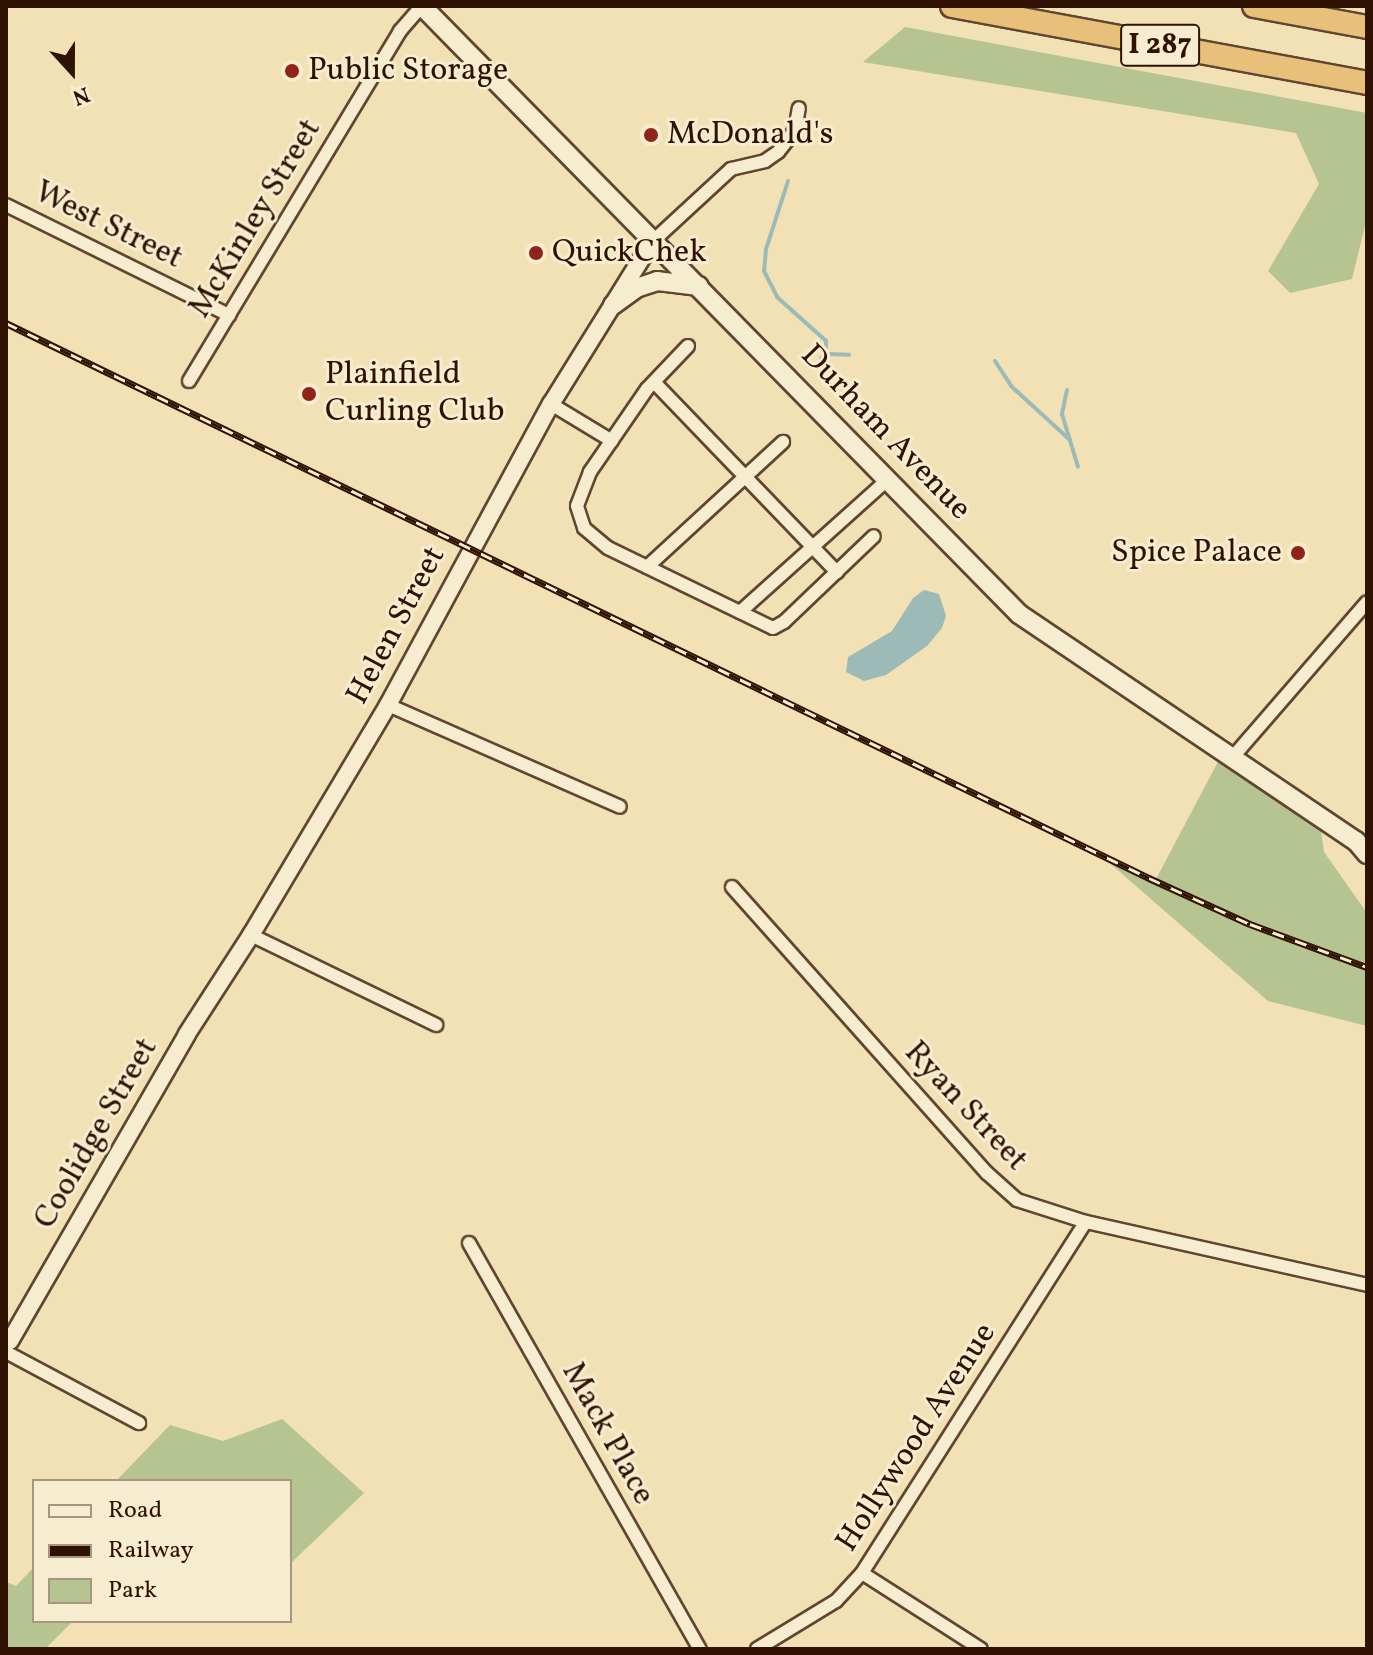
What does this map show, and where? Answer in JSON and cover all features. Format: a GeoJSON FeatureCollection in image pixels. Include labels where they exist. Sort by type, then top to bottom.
{"type":"FeatureCollection","features":[{"type":"Feature","properties":{"kind":"highway","name":"I 287"},"geometry":{"type":"LineString","coordinates":[[952,6],[1367,83]]}},
{"type":"Feature","properties":{"kind":"highway"},"geometry":{"type":"LineString","coordinates":[[1254,6],[1367,27]]}},
{"type":"Feature","properties":{"kind":"main road","name":"Durham Avenue"},"geometry":{"type":"LineString","coordinates":[[422,6],[526,108],[652,242],[700,286],[1019,614],[1363,844]]}},
{"type":"Feature","properties":{"kind":"main road"},"geometry":{"type":"LineString","coordinates":[[613,305],[636,288],[660,281],[700,286]]}},
{"type":"Feature","properties":{"kind":"street","name":"McKinley Street"},"geometry":{"type":"LineString","coordinates":[[189,381],[400,31],[422,6]]}},
{"type":"Feature","properties":{"kind":"street"},"geometry":{"type":"LineString","coordinates":[[652,242],[731,169],[765,161],[778,152],[795,130],[799,108]]}},
{"type":"Feature","properties":{"kind":"street","name":"West Street"},"geometry":{"type":"LineString","coordinates":[[6,205],[229,315]]}},
{"type":"Feature","properties":{"kind":"street","name":"Helen Street"},"geometry":{"type":"LineString","coordinates":[[187,1034],[251,935],[388,705],[551,404],[652,242]]}},
{"type":"Feature","properties":{"kind":"street"},"geometry":{"type":"LineString","coordinates":[[688,346],[654,382],[579,492],[584,528],[608,548],[773,628],[784,622],[874,536]]}},
{"type":"Feature","properties":{"kind":"street"},"geometry":{"type":"LineString","coordinates":[[654,382],[837,572]]}},
{"type":"Feature","properties":{"kind":"street"},"geometry":{"type":"LineString","coordinates":[[551,404],[612,441]]}},
{"type":"Feature","properties":{"kind":"street"},"geometry":{"type":"LineString","coordinates":[[647,567],[783,442]]}},
{"type":"Feature","properties":{"kind":"street"},"geometry":{"type":"LineString","coordinates":[[740,612],[888,479]]}},
{"type":"Feature","properties":{"kind":"street"},"geometry":{"type":"LineString","coordinates":[[1232,758],[1367,602]]}},
{"type":"Feature","properties":{"kind":"street"},"geometry":{"type":"LineString","coordinates":[[388,705],[620,807]]}},
{"type":"Feature","properties":{"kind":"street","name":"Ryan Street"},"geometry":{"type":"LineString","coordinates":[[732,887],[987,1173],[1017,1200],[1086,1222],[1367,1285]]}},
{"type":"Feature","properties":{"kind":"street"},"geometry":{"type":"LineString","coordinates":[[251,935],[436,1025]]}},
{"type":"Feature","properties":{"kind":"street","name":"Coolidge Street"},"geometry":{"type":"LineString","coordinates":[[7,1346],[187,1034]]}},
{"type":"Feature","properties":{"kind":"street","name":"Hollywood Avenue"},"geometry":{"type":"LineString","coordinates":[[757,1649],[836,1601],[862,1573],[1086,1222]]}},
{"type":"Feature","properties":{"kind":"street","name":"Mack Place"},"geometry":{"type":"LineString","coordinates":[[469,1243],[700,1649]]}},
{"type":"Feature","properties":{"kind":"street"},"geometry":{"type":"LineString","coordinates":[[7,1346],[139,1423]]}},
{"type":"Feature","properties":{"kind":"street"},"geometry":{"type":"LineString","coordinates":[[862,1573],[981,1649]]}},
{"type":"Feature","properties":{"kind":"green space"},"geometry":{"type":"Polygon","coordinates":[[[905,27],[1367,113],[1367,218],[1352,279],[1290,293],[1268,271],[1319,184],[1296,133],[863,62],[905,27]]]}},
{"type":"Feature","properties":{"kind":"green space"},"geometry":{"type":"Polygon","coordinates":[[[1220,758],[1321,830],[1324,852],[1367,913],[1367,1026],[1268,1001],[1105,859],[1155,881],[1220,758]]]}},
{"type":"Feature","properties":{"kind":"green space"},"geometry":{"type":"Polygon","coordinates":[[[282,1419],[364,1493],[292,1562],[292,1479],[118,1479],[170,1425],[223,1441],[282,1419]]]}},
{"type":"Feature","properties":{"kind":"green space"},"geometry":{"type":"Polygon","coordinates":[[[32,1569],[32,1623],[71,1623],[45,1649],[6,1649],[6,1582],[16,1586],[32,1569]]]}},
{"type":"Feature","properties":{"kind":"water"},"geometry":{"type":"Polygon","coordinates":[[[924,590],[939,594],[946,616],[942,628],[927,646],[886,675],[864,681],[846,672],[848,657],[892,631],[913,598],[924,590]]]}},
{"type":"Feature","properties":{"kind":"waterway"},"geometry":{"type":"LineString","coordinates":[[788,181],[766,249],[764,271],[777,297],[826,341],[826,354]]}},
{"type":"Feature","properties":{"kind":"waterway"},"geometry":{"type":"LineString","coordinates":[[821,358],[826,354],[849,355]]}},
{"type":"Feature","properties":{"kind":"waterway"},"geometry":{"type":"LineString","coordinates":[[995,361],[1011,386],[1070,440]]}},
{"type":"Feature","properties":{"kind":"waterway"},"geometry":{"type":"LineString","coordinates":[[1067,390],[1062,414],[1078,467]]}},
{"type":"Feature","properties":{"kind":"railway"},"geometry":{"type":"LineString","coordinates":[[6,323],[1149,878],[1250,924],[1367,967]]}},
{"type":"Feature","properties":{"kind":"place","name":"Public Storage"},"geometry":{"type":"Point","coordinates":[292,71]}},
{"type":"Feature","properties":{"kind":"place","name":"McDonald's"},"geometry":{"type":"Point","coordinates":[651,135]}},
{"type":"Feature","properties":{"kind":"place","name":"QuickChek"},"geometry":{"type":"Point","coordinates":[536,253]}},
{"type":"Feature","properties":{"kind":"place","name":"Plainfield Curling Club"},"geometry":{"type":"Point","coordinates":[309,394]}},
{"type":"Feature","properties":{"kind":"place","name":"Spice Palace"},"geometry":{"type":"Point","coordinates":[1298,553]}}]}
